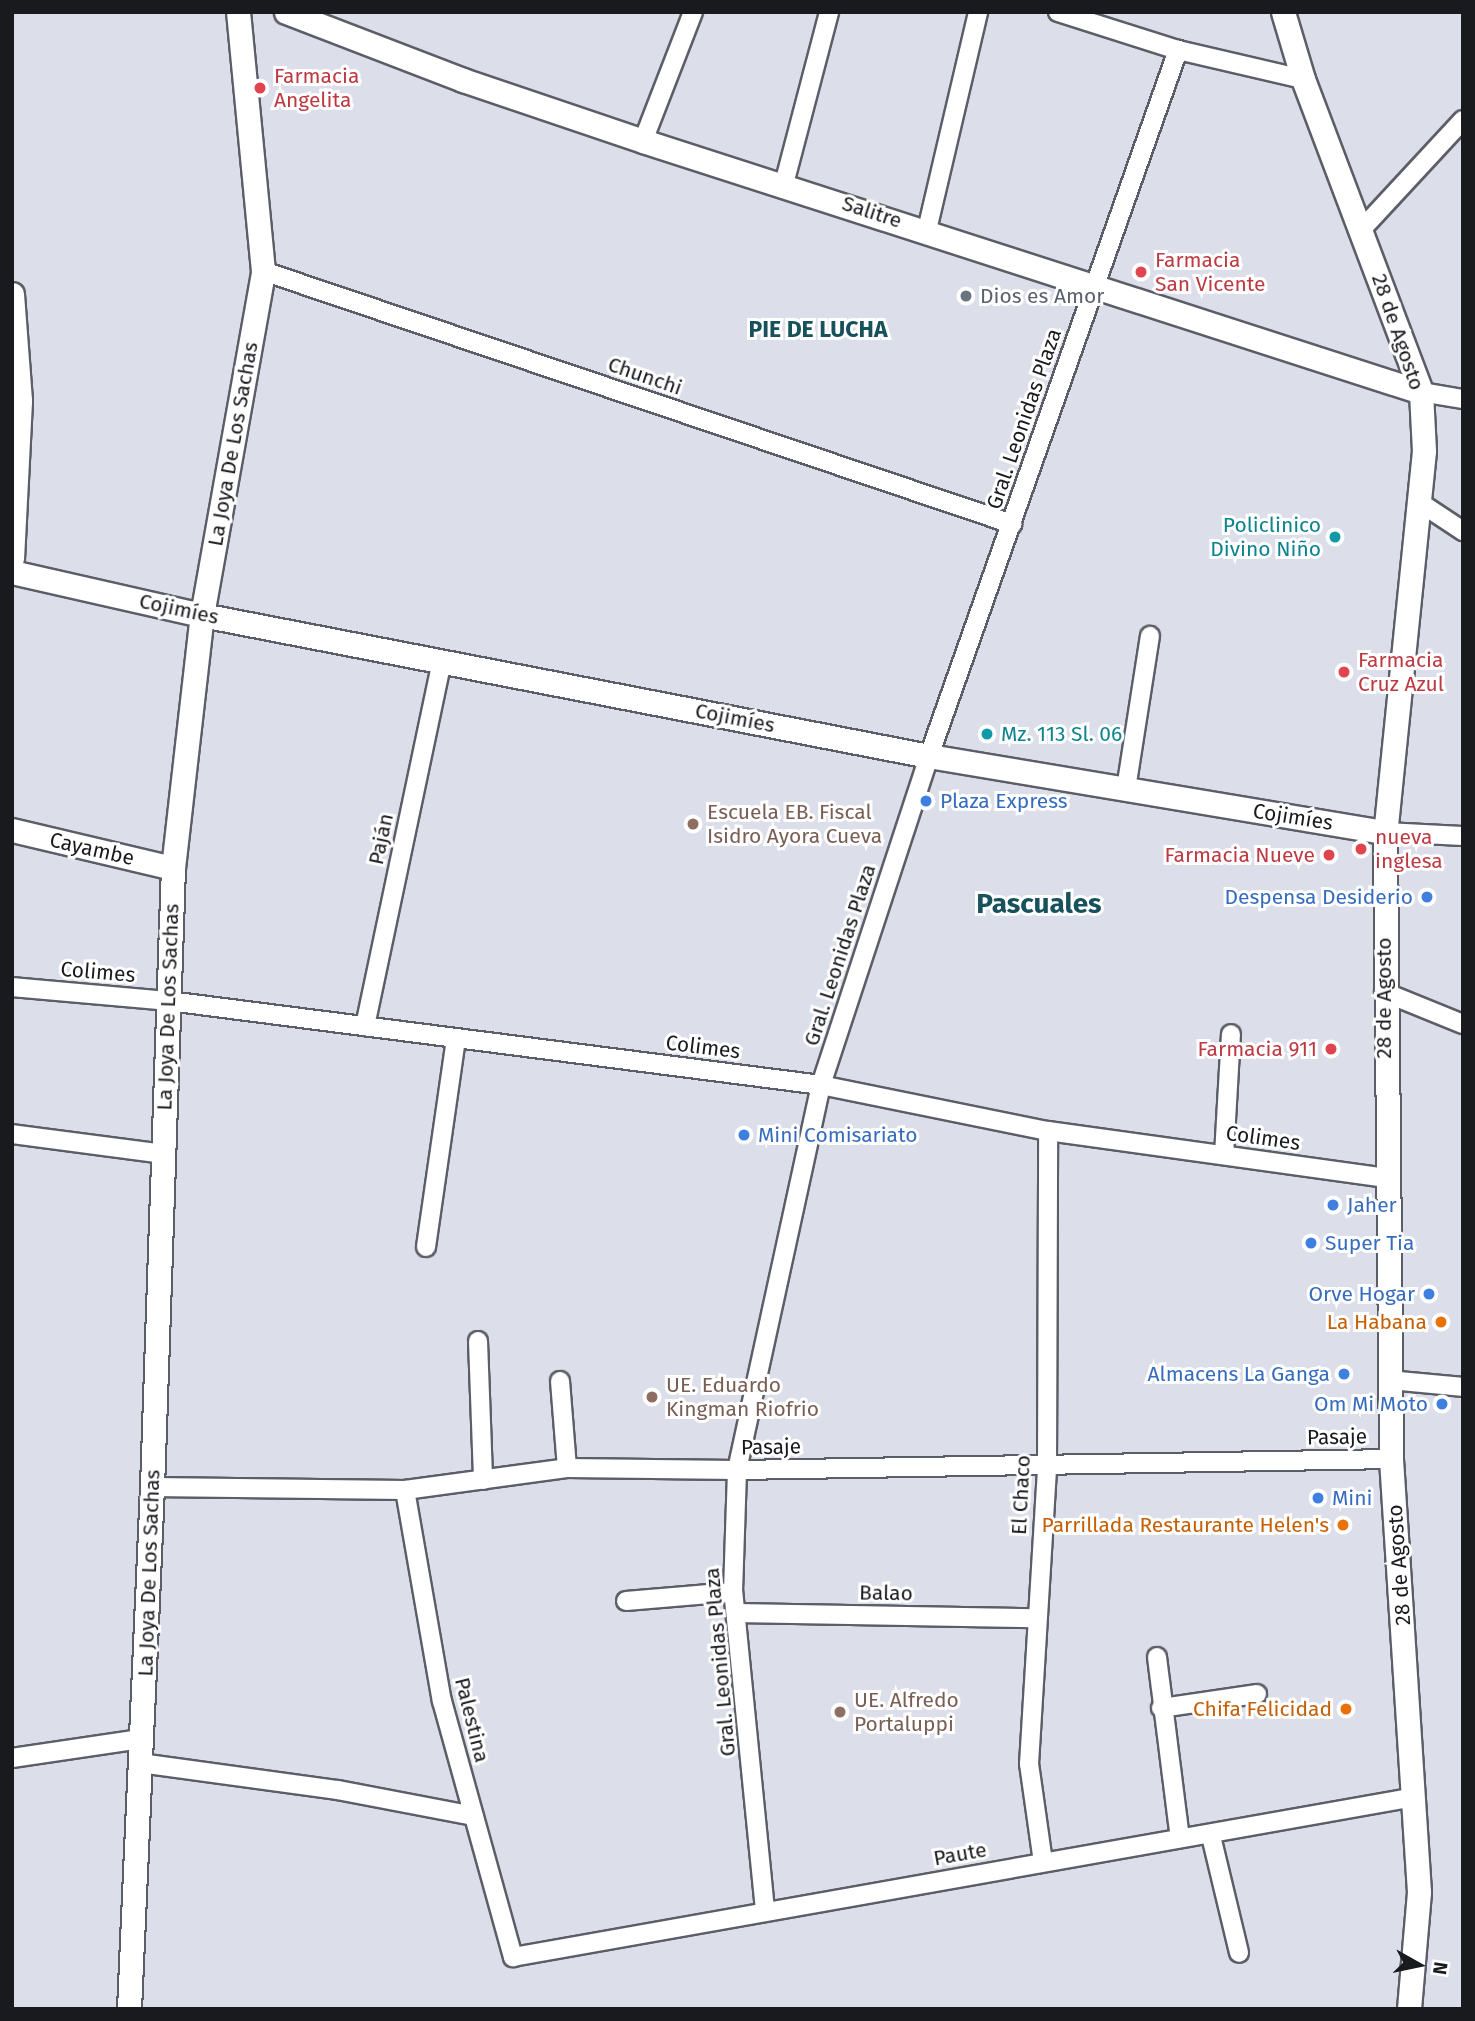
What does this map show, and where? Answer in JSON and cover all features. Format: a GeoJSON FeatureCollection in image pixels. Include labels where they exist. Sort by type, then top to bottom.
{"type":"FeatureCollection","features":[{"type":"Feature","properties":{"kind":"street","name":"La Joya De Los Sachas"},"geometry":{"type":"LineString","coordinates":[[129,2009],[152,1487],[173,868],[202,615],[263,271],[238,12]]}},
{"type":"Feature","properties":{"kind":"street","name":"Salitre"},"geometry":{"type":"LineString","coordinates":[[286,12],[463,80],[643,141],[784,184],[1094,287],[1421,391],[1463,399]]}},
{"type":"Feature","properties":{"kind":"street"},"geometry":{"type":"LineString","coordinates":[[643,141],[693,12]]}},
{"type":"Feature","properties":{"kind":"street"},"geometry":{"type":"LineString","coordinates":[[784,184],[829,12]]}},
{"type":"Feature","properties":{"kind":"street"},"geometry":{"type":"LineString","coordinates":[[927,230],[978,12]]}},
{"type":"Feature","properties":{"kind":"street"},"geometry":{"type":"LineString","coordinates":[[1058,12],[1178,50],[1303,79]]}},
{"type":"Feature","properties":{"kind":"street","name":"28 de Agosto"},"geometry":{"type":"LineString","coordinates":[[1283,12],[1303,79],[1421,391],[1424,451],[1385,832],[1385,1178],[1391,1459],[1415,1797],[1419,1892],[1409,2009]]}},
{"type":"Feature","properties":{"kind":"street","name":"Gral. Leonidas Plaza"},"geometry":{"type":"LineString","coordinates":[[765,1910],[733,1592],[737,1470],[821,1085],[929,756],[1178,50]]}},
{"type":"Feature","properties":{"kind":"street"},"geometry":{"type":"LineString","coordinates":[[1361,230],[1463,120]]}},
{"type":"Feature","properties":{"kind":"street","name":"Chunchi"},"geometry":{"type":"LineString","coordinates":[[263,271],[1012,524]]}},
{"type":"Feature","properties":{"kind":"street"},"geometry":{"type":"LineString","coordinates":[[12,294],[20,401],[12,558]]}},
{"type":"Feature","properties":{"kind":"street"},"geometry":{"type":"LineString","coordinates":[[1419,502],[1463,531]]}},
{"type":"Feature","properties":{"kind":"street","name":"Cojimíes"},"geometry":{"type":"LineString","coordinates":[[12,572],[202,615],[929,756],[1385,832],[1463,835]]}},
{"type":"Feature","properties":{"kind":"street"},"geometry":{"type":"LineString","coordinates":[[1126,789],[1150,636]]}},
{"type":"Feature","properties":{"kind":"street","name":"Paján"},"geometry":{"type":"LineString","coordinates":[[365,1026],[442,661]]}},
{"type":"Feature","properties":{"kind":"street","name":"Cayambe"},"geometry":{"type":"LineString","coordinates":[[12,830],[173,868]]}},
{"type":"Feature","properties":{"kind":"street","name":"Colimes"},"geometry":{"type":"LineString","coordinates":[[12,987],[169,1001],[821,1085],[1048,1130],[1385,1178]]}},
{"type":"Feature","properties":{"kind":"street"},"geometry":{"type":"LineString","coordinates":[[1384,992],[1463,1024]]}},
{"type":"Feature","properties":{"kind":"street"},"geometry":{"type":"LineString","coordinates":[[1224,1155],[1231,1034]]}},
{"type":"Feature","properties":{"kind":"street"},"geometry":{"type":"LineString","coordinates":[[426,1247],[457,1039]]}},
{"type":"Feature","properties":{"kind":"street","name":"El Chaco"},"geometry":{"type":"LineString","coordinates":[[1043,1862],[1029,1764],[1035,1618],[1047,1466],[1048,1130]]}},
{"type":"Feature","properties":{"kind":"street"},"geometry":{"type":"LineString","coordinates":[[12,1134],[163,1154]]}},
{"type":"Feature","properties":{"kind":"street"},"geometry":{"type":"LineString","coordinates":[[478,1341],[483,1480]]}},
{"type":"Feature","properties":{"kind":"street"},"geometry":{"type":"LineString","coordinates":[[1389,1380],[1463,1387]]}},
{"type":"Feature","properties":{"kind":"street"},"geometry":{"type":"LineString","coordinates":[[560,1381],[567,1468]]}},
{"type":"Feature","properties":{"kind":"street","name":"Pasaje"},"geometry":{"type":"LineString","coordinates":[[152,1487],[405,1490],[567,1468],[737,1470],[1391,1459]]}},
{"type":"Feature","properties":{"kind":"street","name":"Palestina"},"geometry":{"type":"LineString","coordinates":[[405,1490],[442,1701],[513,1957]]}},
{"type":"Feature","properties":{"kind":"street"},"geometry":{"type":"LineString","coordinates":[[626,1601],[733,1592]]}},
{"type":"Feature","properties":{"kind":"street","name":"Balao"},"geometry":{"type":"LineString","coordinates":[[736,1613],[1035,1618]]}},
{"type":"Feature","properties":{"kind":"street"},"geometry":{"type":"LineString","coordinates":[[1157,1657],[1161,1708],[1180,1838]]}},
{"type":"Feature","properties":{"kind":"street"},"geometry":{"type":"LineString","coordinates":[[1161,1708],[1257,1694]]}},
{"type":"Feature","properties":{"kind":"street"},"geometry":{"type":"LineString","coordinates":[[12,1758],[141,1739]]}},
{"type":"Feature","properties":{"kind":"street"},"geometry":{"type":"LineString","coordinates":[[140,1763],[338,1790],[474,1816]]}},
{"type":"Feature","properties":{"kind":"street","name":"Paute"},"geometry":{"type":"LineString","coordinates":[[513,1957],[1180,1838],[1211,1836],[1415,1797]]}},
{"type":"Feature","properties":{"kind":"street"},"geometry":{"type":"LineString","coordinates":[[1211,1836],[1239,1953]]}},
{"type":"Feature","properties":{"kind":"place","name":"Farmacia Angelita"},"geometry":{"type":"Point","coordinates":[260,88]}},
{"type":"Feature","properties":{"kind":"place","name":"Farmacia San Vicente"},"geometry":{"type":"Point","coordinates":[1141,272]}},
{"type":"Feature","properties":{"kind":"place","name":"Dios es Amor"},"geometry":{"type":"Point","coordinates":[966,296]}},
{"type":"Feature","properties":{"kind":"place","name":"Policlinico Divino Niño"},"geometry":{"type":"Point","coordinates":[1335,537]}},
{"type":"Feature","properties":{"kind":"place","name":"Farmacia Cruz Azul"},"geometry":{"type":"Point","coordinates":[1344,672]}},
{"type":"Feature","properties":{"kind":"place","name":"Mz. 113 Sl. 06"},"geometry":{"type":"Point","coordinates":[987,734]}},
{"type":"Feature","properties":{"kind":"place","name":"Plaza Express"},"geometry":{"type":"Point","coordinates":[926,801]}},
{"type":"Feature","properties":{"kind":"place","name":"Escuela EB. Fiscal Isidro Ayora Cueva"},"geometry":{"type":"Point","coordinates":[693,824]}},
{"type":"Feature","properties":{"kind":"place","name":"nueva inglesa"},"geometry":{"type":"Point","coordinates":[1361,849]}},
{"type":"Feature","properties":{"kind":"place","name":"Farmacia Nueve"},"geometry":{"type":"Point","coordinates":[1329,855]}},
{"type":"Feature","properties":{"kind":"place","name":"Despensa Desiderio"},"geometry":{"type":"Point","coordinates":[1427,897]}},
{"type":"Feature","properties":{"kind":"place","name":"Farmacia 911"},"geometry":{"type":"Point","coordinates":[1331,1049]}},
{"type":"Feature","properties":{"kind":"place","name":"Mini Comisariato"},"geometry":{"type":"Point","coordinates":[744,1135]}},
{"type":"Feature","properties":{"kind":"place","name":"Jaher"},"geometry":{"type":"Point","coordinates":[1333,1205]}},
{"type":"Feature","properties":{"kind":"place","name":"Super Tia"},"geometry":{"type":"Point","coordinates":[1311,1243]}},
{"type":"Feature","properties":{"kind":"place","name":"Orve Hogar"},"geometry":{"type":"Point","coordinates":[1429,1294]}},
{"type":"Feature","properties":{"kind":"place","name":"La Habana"},"geometry":{"type":"Point","coordinates":[1441,1322]}},
{"type":"Feature","properties":{"kind":"place","name":"Almacens La Ganga"},"geometry":{"type":"Point","coordinates":[1344,1374]}},
{"type":"Feature","properties":{"kind":"place","name":"UE. Eduardo Kingman Riofrio"},"geometry":{"type":"Point","coordinates":[652,1397]}},
{"type":"Feature","properties":{"kind":"place","name":"Om Mi Moto"},"geometry":{"type":"Point","coordinates":[1442,1404]}},
{"type":"Feature","properties":{"kind":"place","name":"Mini"},"geometry":{"type":"Point","coordinates":[1318,1498]}},
{"type":"Feature","properties":{"kind":"place","name":"Parrillada Restaurante Helen's"},"geometry":{"type":"Point","coordinates":[1343,1525]}},
{"type":"Feature","properties":{"kind":"place","name":"Chifa Felicidad"},"geometry":{"type":"Point","coordinates":[1346,1709]}},
{"type":"Feature","properties":{"kind":"place","name":"UE. Alfredo Portaluppi"},"geometry":{"type":"Point","coordinates":[840,1712]}},
{"type":"Feature","properties":{"kind":"district","name":"PIE DE LUCHA"},"geometry":{"type":"Point","coordinates":[818,329]}},
{"type":"Feature","properties":{"kind":"district","name":"Pascuales"},"geometry":{"type":"Point","coordinates":[1039,904]}}]}
